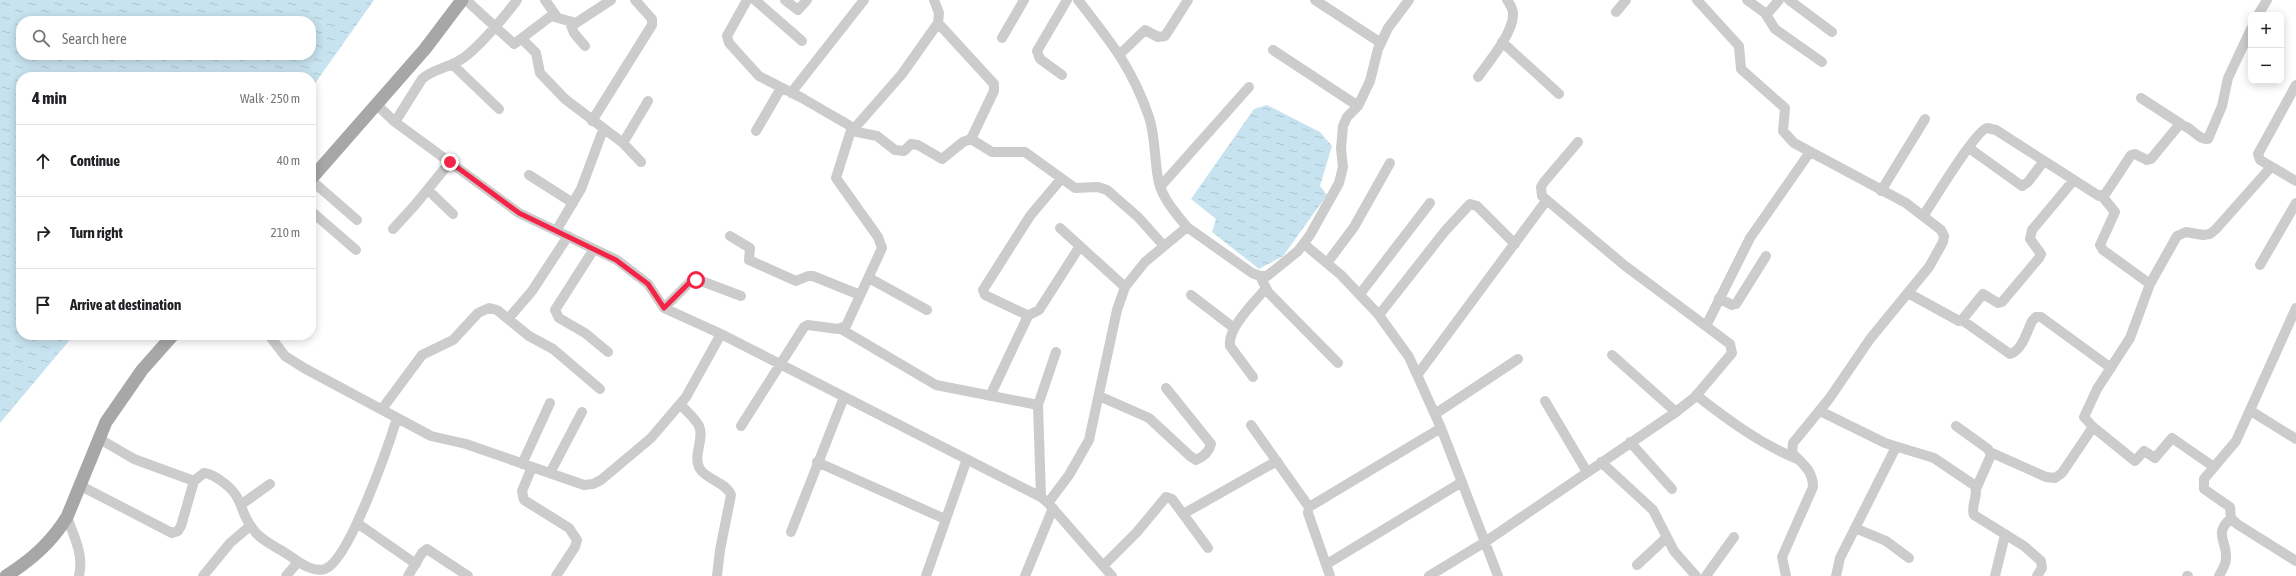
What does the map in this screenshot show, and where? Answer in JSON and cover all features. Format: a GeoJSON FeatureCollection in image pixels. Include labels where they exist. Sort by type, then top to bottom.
{"type":"FeatureCollection","features":[{"type":"Feature","properties":{"kind":"main road"},"geometry":{"type":"LineString","coordinates":[[316,174],[426,49],[462,0]]}},
{"type":"Feature","properties":{"kind":"main road"},"geometry":{"type":"LineString","coordinates":[[6,576],[43,549],[58,531],[67,517],[98,438],[124,394],[142,370],[169,340]]}},
{"type":"Feature","properties":{"kind":"street"},"geometry":{"type":"LineString","coordinates":[[466,0],[511,42],[516,43],[551,16],[570,23],[576,23],[611,0]]}},
{"type":"Feature","properties":{"kind":"street"},"geometry":{"type":"LineString","coordinates":[[395,122],[422,79],[428,74],[452,64],[468,55],[504,18],[517,0]]}},
{"type":"Feature","properties":{"kind":"street"},"geometry":{"type":"LineString","coordinates":[[545,0],[557,17]]}},
{"type":"Feature","properties":{"kind":"street"},"geometry":{"type":"LineString","coordinates":[[592,121],[652,25],[652,19],[635,0]]}},
{"type":"Feature","properties":{"kind":"street"},"geometry":{"type":"LineString","coordinates":[[747,0],[727,39],[759,76],[850,125],[852,131]]}},
{"type":"Feature","properties":{"kind":"street"},"geometry":{"type":"LineString","coordinates":[[755,0],[802,41]]}},
{"type":"Feature","properties":{"kind":"street"},"geometry":{"type":"LineString","coordinates":[[785,0],[798,10],[807,0]]}},
{"type":"Feature","properties":{"kind":"street"},"geometry":{"type":"LineString","coordinates":[[791,93],[864,0]]}},
{"type":"Feature","properties":{"kind":"street"},"geometry":{"type":"LineString","coordinates":[[841,329],[847,323],[869,278],[881,252],[881,243],[836,178],[852,131],[902,74],[938,23],[939,13],[934,0]]}},
{"type":"Feature","properties":{"kind":"street"},"geometry":{"type":"LineString","coordinates":[[1002,38],[1024,0]]}},
{"type":"Feature","properties":{"kind":"street"},"geometry":{"type":"LineString","coordinates":[[1062,75],[1040,59],[1037,51],[1067,0]]}},
{"type":"Feature","properties":{"kind":"street"},"geometry":{"type":"LineString","coordinates":[[1078,0],[1120,54],[1135,81],[1150,119],[1160,187],[1174,210],[1186,227],[1252,273],[1260,276],[1267,276],[1304,244],[1339,183],[1343,167],[1343,126],[1347,117],[1358,106],[1370,81],[1381,43],[1388,28],[1409,0]]}},
{"type":"Feature","properties":{"kind":"street"},"geometry":{"type":"LineString","coordinates":[[1120,54],[1142,31],[1148,30],[1158,37],[1164,36],[1188,0]]}},
{"type":"Feature","properties":{"kind":"street"},"geometry":{"type":"LineString","coordinates":[[1315,0],[1381,43]]}},
{"type":"Feature","properties":{"kind":"street"},"geometry":{"type":"LineString","coordinates":[[1478,77],[1502,42],[1512,20],[1513,14],[1507,0]]}},
{"type":"Feature","properties":{"kind":"street"},"geometry":{"type":"LineString","coordinates":[[1616,12],[1626,0]]}},
{"type":"Feature","properties":{"kind":"street"},"geometry":{"type":"LineString","coordinates":[[1697,0],[1739,46],[1741,69],[1785,108],[1783,131],[1794,143],[1906,203],[1941,230],[1944,236],[1943,242],[1929,266],[1870,339],[1820,411],[1793,443],[1792,453],[1809,469],[1813,477],[1813,487],[1782,557],[1786,576]]}},
{"type":"Feature","properties":{"kind":"street"},"geometry":{"type":"LineString","coordinates":[[1747,0],[1765,13],[1775,29],[1822,62]]}},
{"type":"Feature","properties":{"kind":"street"},"geometry":{"type":"LineString","coordinates":[[1765,13],[1779,0]]}},
{"type":"Feature","properties":{"kind":"street"},"geometry":{"type":"LineString","coordinates":[[1789,0],[1832,32]]}},
{"type":"Feature","properties":{"kind":"street"},"geometry":{"type":"LineString","coordinates":[[2260,12],[2267,0]]}},
{"type":"Feature","properties":{"kind":"street"},"geometry":{"type":"LineString","coordinates":[[570,23],[574,33],[585,46]]}},
{"type":"Feature","properties":{"kind":"street"},"geometry":{"type":"LineString","coordinates":[[852,131],[876,136],[895,150],[904,151],[911,144],[918,145],[942,159],[963,142],[971,139],[994,91],[994,84],[938,23]]}},
{"type":"Feature","properties":{"kind":"street"},"geometry":{"type":"LineString","coordinates":[[2141,98],[2204,139],[2210,138],[2222,106],[2228,78],[2248,35]]}},
{"type":"Feature","properties":{"kind":"street"},"geometry":{"type":"LineString","coordinates":[[522,39],[536,53],[540,73],[571,105],[603,130],[623,143],[641,162]]}},
{"type":"Feature","properties":{"kind":"street"},"geometry":{"type":"LineString","coordinates":[[1502,42],[1559,94]]}},
{"type":"Feature","properties":{"kind":"street"},"geometry":{"type":"LineString","coordinates":[[1273,50],[1358,106]]}},
{"type":"Feature","properties":{"kind":"street"},"geometry":{"type":"LineString","coordinates":[[452,64],[499,109]]}},
{"type":"Feature","properties":{"kind":"street"},"geometry":{"type":"LineString","coordinates":[[2296,85],[2258,151],[2258,158],[2296,181]]}},
{"type":"Feature","properties":{"kind":"street"},"geometry":{"type":"LineString","coordinates":[[1160,187],[1250,87]]}},
{"type":"Feature","properties":{"kind":"street"},"geometry":{"type":"LineString","coordinates":[[756,131],[781,88]]}},
{"type":"Feature","properties":{"kind":"street"},"geometry":{"type":"LineString","coordinates":[[623,143],[648,101]]}},
{"type":"Feature","properties":{"kind":"street"},"geometry":{"type":"LineString","coordinates":[[377,104],[395,122],[519,213],[594,248],[616,260],[648,284],[664,308],[781,364],[1048,502],[1112,576]]}},
{"type":"Feature","properties":{"kind":"street"},"geometry":{"type":"LineString","coordinates":[[1882,191],[1924,119]]}},
{"type":"Feature","properties":{"kind":"street"},"geometry":{"type":"LineString","coordinates":[[2102,196],[2131,155],[2135,154],[2147,160],[2151,159],[2177,126],[2181,124]]}},
{"type":"Feature","properties":{"kind":"street"},"geometry":{"type":"LineString","coordinates":[[1923,216],[1983,129],[1991,128],[2095,195],[2102,196],[2116,212],[2100,245],[2103,250],[2150,284]]}},
{"type":"Feature","properties":{"kind":"street"},"geometry":{"type":"LineString","coordinates":[[556,231],[581,189],[603,130]]}},
{"type":"Feature","properties":{"kind":"street"},"geometry":{"type":"LineString","coordinates":[[971,139],[992,152],[1025,152],[1076,188],[1098,187],[1107,190],[1142,221],[1164,246]]}},
{"type":"Feature","properties":{"kind":"street"},"geometry":{"type":"LineString","coordinates":[[1429,576],[1485,542],[1676,412],[1696,395],[1730,356],[1732,349],[1730,344],[1624,265],[1546,201],[1542,196],[1541,187],[1578,142]]}},
{"type":"Feature","properties":{"kind":"street"},"geometry":{"type":"LineString","coordinates":[[1969,148],[2022,186],[2028,182],[2044,162]]}},
{"type":"Feature","properties":{"kind":"street"},"geometry":{"type":"LineString","coordinates":[[1706,326],[1750,238],[1810,152]]}},
{"type":"Feature","properties":{"kind":"street"},"geometry":{"type":"LineString","coordinates":[[393,229],[428,190],[450,162]]}},
{"type":"Feature","properties":{"kind":"street"},"geometry":{"type":"LineString","coordinates":[[1327,263],[1354,227],[1390,163]]}},
{"type":"Feature","properties":{"kind":"street"},"geometry":{"type":"LineString","coordinates":[[2214,467],[2172,438],[2155,458],[2144,451],[2134,462],[2093,427],[2084,417],[2097,389],[2130,338],[2150,284],[2177,236],[2186,232],[2203,235],[2210,234],[2216,230],[2271,167]]}},
{"type":"Feature","properties":{"kind":"street"},"geometry":{"type":"LineString","coordinates":[[529,175],[573,203]]}},
{"type":"Feature","properties":{"kind":"street"},"geometry":{"type":"LineString","coordinates":[[1027,316],[985,295],[983,290],[1030,216],[1062,179]]}},
{"type":"Feature","properties":{"kind":"street"},"geometry":{"type":"LineString","coordinates":[[1962,320],[1983,294],[1998,303],[2002,302],[2039,258],[2041,254],[2030,239],[2029,235],[2073,181]]}},
{"type":"Feature","properties":{"kind":"street"},"geometry":{"type":"LineString","coordinates":[[316,184],[357,220]]}},
{"type":"Feature","properties":{"kind":"street"},"geometry":{"type":"LineString","coordinates":[[428,190],[453,214]]}},
{"type":"Feature","properties":{"kind":"street"},"geometry":{"type":"LineString","coordinates":[[1418,374],[1546,201]]}},
{"type":"Feature","properties":{"kind":"street"},"geometry":{"type":"LineString","coordinates":[[1360,294],[1430,203]]}},
{"type":"Feature","properties":{"kind":"street"},"geometry":{"type":"LineString","coordinates":[[2260,265],[2296,203]]}},
{"type":"Feature","properties":{"kind":"street"},"geometry":{"type":"LineString","coordinates":[[1379,315],[1446,231],[1470,204],[1477,206],[1515,244]]}},
{"type":"Feature","properties":{"kind":"street"},"geometry":{"type":"LineString","coordinates":[[316,215],[356,250]]}},
{"type":"Feature","properties":{"kind":"street"},"geometry":{"type":"LineString","coordinates":[[1025,576],[1048,502],[1070,476],[1089,440],[1117,310],[1124,287],[1145,262],[1186,227]]}},
{"type":"Feature","properties":{"kind":"street"},"geometry":{"type":"LineString","coordinates":[[1060,228],[1124,287]]}},
{"type":"Feature","properties":{"kind":"street"},"geometry":{"type":"LineString","coordinates":[[508,319],[532,291],[568,236]]}},
{"type":"Feature","properties":{"kind":"street"},"geometry":{"type":"LineString","coordinates":[[730,236],[750,248],[749,260],[769,270],[796,281],[808,276],[813,276],[860,295]]}},
{"type":"Feature","properties":{"kind":"street"},"geometry":{"type":"LineString","coordinates":[[1304,244],[1360,294],[1379,315],[1395,335],[1418,374],[1498,576]]}},
{"type":"Feature","properties":{"kind":"street"},"geometry":{"type":"LineString","coordinates":[[990,396],[1025,324],[1027,316],[1039,310],[1080,246]]}},
{"type":"Feature","properties":{"kind":"street"},"geometry":{"type":"LineString","coordinates":[[594,248],[555,310],[559,318],[585,333],[608,352]]}},
{"type":"Feature","properties":{"kind":"street"},"geometry":{"type":"LineString","coordinates":[[1719,298],[1732,305],[1736,304],[1766,256]]}},
{"type":"Feature","properties":{"kind":"street"},"geometry":{"type":"LineString","coordinates":[[1260,276],[1266,288],[1338,363]]}},
{"type":"Feature","properties":{"kind":"street"},"geometry":{"type":"LineString","coordinates":[[869,278],[927,310]]}},
{"type":"Feature","properties":{"kind":"street"},"geometry":{"type":"LineString","coordinates":[[664,308],[689,283],[696,280],[741,296]]}},
{"type":"Feature","properties":{"kind":"street"},"geometry":{"type":"LineString","coordinates":[[1253,377],[1230,346],[1230,341],[1234,328],[1266,288]]}},
{"type":"Feature","properties":{"kind":"street"},"geometry":{"type":"LineString","coordinates":[[1908,293],[1955,320],[1962,320],[2010,354],[2015,353],[2019,348],[2032,321],[2036,318],[2041,318],[2111,368]]}},
{"type":"Feature","properties":{"kind":"street"},"geometry":{"type":"LineString","coordinates":[[1191,295],[1234,328]]}},
{"type":"Feature","properties":{"kind":"street"},"geometry":{"type":"LineString","coordinates":[[382,410],[422,355],[453,340],[483,310],[489,308],[497,310],[528,336],[553,349],[600,390]]}},
{"type":"Feature","properties":{"kind":"street"},"geometry":{"type":"LineString","coordinates":[[2296,308],[2236,441],[2204,479],[2204,489],[2230,506],[2232,518],[2237,524],[2296,561]]}},
{"type":"Feature","properties":{"kind":"street"},"geometry":{"type":"LineString","coordinates":[[741,426],[806,325],[841,329],[930,383],[950,390],[1038,405]]}},
{"type":"Feature","properties":{"kind":"street"},"geometry":{"type":"LineString","coordinates":[[273,340],[285,356],[304,368],[431,436],[466,444],[584,485],[593,484],[600,480],[651,438],[694,387],[721,334]]}},
{"type":"Feature","properties":{"kind":"street"},"geometry":{"type":"LineString","coordinates":[[1048,502],[1038,405],[1056,352]]}},
{"type":"Feature","properties":{"kind":"street"},"geometry":{"type":"LineString","coordinates":[[1612,355],[1676,412]]}},
{"type":"Feature","properties":{"kind":"street"},"geometry":{"type":"LineString","coordinates":[[1435,414],[1518,359]]}},
{"type":"Feature","properties":{"kind":"street"},"geometry":{"type":"LineString","coordinates":[[1099,396],[1149,418],[1190,456],[1196,460],[1201,458],[1210,450],[1211,444],[1166,388]]}},
{"type":"Feature","properties":{"kind":"street"},"geometry":{"type":"LineString","coordinates":[[1696,395],[1744,431],[1780,452],[1799,460]]}},
{"type":"Feature","properties":{"kind":"street"},"geometry":{"type":"LineString","coordinates":[[791,532],[844,396]]}},
{"type":"Feature","properties":{"kind":"street"},"geometry":{"type":"LineString","coordinates":[[1545,401],[1587,472]]}},
{"type":"Feature","properties":{"kind":"street"},"geometry":{"type":"LineString","coordinates":[[522,464],[550,403]]}},
{"type":"Feature","properties":{"kind":"street"},"geometry":{"type":"LineString","coordinates":[[680,404],[698,425],[700,432],[697,463],[700,470],[727,489],[731,495],[720,550],[717,576]]}},
{"type":"Feature","properties":{"kind":"street"},"geometry":{"type":"LineString","coordinates":[[2251,410],[2296,439]]}},
{"type":"Feature","properties":{"kind":"street"},"geometry":{"type":"LineString","coordinates":[[1820,411],[1896,448],[1934,458],[1974,485],[1976,489]]}},
{"type":"Feature","properties":{"kind":"street"},"geometry":{"type":"LineString","coordinates":[[550,473],[582,412]]}},
{"type":"Feature","properties":{"kind":"street"},"geometry":{"type":"LineString","coordinates":[[79,485],[172,533],[178,531],[181,526],[194,481],[204,473],[209,473],[231,488],[242,504],[250,526],[263,538],[298,562],[318,570],[327,568],[334,563],[357,524],[386,452],[397,418]]}},
{"type":"Feature","properties":{"kind":"street"},"geometry":{"type":"LineString","coordinates":[[1251,425],[1309,508],[1308,513],[1330,576]]}},
{"type":"Feature","properties":{"kind":"street"},"geometry":{"type":"LineString","coordinates":[[1956,426],[1990,452],[2046,477],[2055,478],[2062,473],[2093,427]]}},
{"type":"Feature","properties":{"kind":"street"},"geometry":{"type":"LineString","coordinates":[[1309,508],[1440,428]]}},
{"type":"Feature","properties":{"kind":"street"},"geometry":{"type":"LineString","coordinates":[[98,438],[134,459],[194,481]]}},
{"type":"Feature","properties":{"kind":"street"},"geometry":{"type":"LineString","coordinates":[[1630,442],[1672,490]]}},
{"type":"Feature","properties":{"kind":"street"},"geometry":{"type":"LineString","coordinates":[[1836,576],[1840,558],[1896,448]]}},
{"type":"Feature","properties":{"kind":"street"},"geometry":{"type":"LineString","coordinates":[[1990,452],[1991,459],[1976,489],[1972,510],[1974,515],[2041,561],[2042,568],[2037,576]]}},
{"type":"Feature","properties":{"kind":"street"},"geometry":{"type":"LineString","coordinates":[[926,576],[967,459]]}},
{"type":"Feature","properties":{"kind":"street"},"geometry":{"type":"LineString","coordinates":[[1183,514],[1277,461]]}},
{"type":"Feature","properties":{"kind":"street"},"geometry":{"type":"LineString","coordinates":[[817,462],[945,519]]}},
{"type":"Feature","properties":{"kind":"street"},"geometry":{"type":"LineString","coordinates":[[1601,462],[1653,510],[1666,538],[1696,576]]}},
{"type":"Feature","properties":{"kind":"street"},"geometry":{"type":"LineString","coordinates":[[532,467],[522,491],[524,500],[569,528],[575,534],[575,547],[556,576]]}},
{"type":"Feature","properties":{"kind":"street"},"geometry":{"type":"LineString","coordinates":[[1327,564],[1462,482]]}},
{"type":"Feature","properties":{"kind":"street"},"geometry":{"type":"LineString","coordinates":[[242,504],[270,484]]}},
{"type":"Feature","properties":{"kind":"street"},"geometry":{"type":"LineString","coordinates":[[1103,566],[1137,532],[1166,497],[1172,499],[1208,548]]}},
{"type":"Feature","properties":{"kind":"street"},"geometry":{"type":"LineString","coordinates":[[67,517],[80,553],[82,564],[79,576]]}},
{"type":"Feature","properties":{"kind":"street"},"geometry":{"type":"LineString","coordinates":[[2219,576],[2226,559],[2220,537],[2224,524],[2232,518]]}},
{"type":"Feature","properties":{"kind":"street"},"geometry":{"type":"LineString","coordinates":[[357,524],[416,564]]}},
{"type":"Feature","properties":{"kind":"street"},"geometry":{"type":"LineString","coordinates":[[203,576],[230,543],[250,526]]}},
{"type":"Feature","properties":{"kind":"street"},"geometry":{"type":"LineString","coordinates":[[1855,528],[1886,541],[1908,558]]}},
{"type":"Feature","properties":{"kind":"street"},"geometry":{"type":"LineString","coordinates":[[1995,576],[2005,535]]}},
{"type":"Feature","properties":{"kind":"street"},"geometry":{"type":"LineString","coordinates":[[1706,576],[1734,537]]}},
{"type":"Feature","properties":{"kind":"street"},"geometry":{"type":"LineString","coordinates":[[1637,565],[1666,538]]}},
{"type":"Feature","properties":{"kind":"street"},"geometry":{"type":"LineString","coordinates":[[408,576],[427,549],[468,576]]}},
{"type":"Feature","properties":{"kind":"street"},"geometry":{"type":"LineString","coordinates":[[286,576],[298,562]]}},
{"type":"Feature","properties":{"kind":"street"},"geometry":{"type":"LineString","coordinates":[[327,568],[335,576]]}},
{"type":"Feature","properties":{"kind":"water"},"geometry":{"type":"Polygon","coordinates":[[[0,0],[374,0],[316,82],[316,72],[16,72],[16,340],[70,340],[0,423],[0,0]]]}},
{"type":"Feature","properties":{"kind":"water"},"geometry":{"type":"Polygon","coordinates":[[[1267,105],[1320,132],[1332,146],[1320,186],[1327,195],[1283,256],[1259,269],[1212,232],[1216,219],[1191,199],[1254,109],[1267,105]]]}},
{"type":"Feature","properties":{"kind":"route"},"geometry":{"type":"LineString","coordinates":[[450,162],[519,213],[616,260],[648,284],[664,308],[689,283],[696,280]]}}]}
